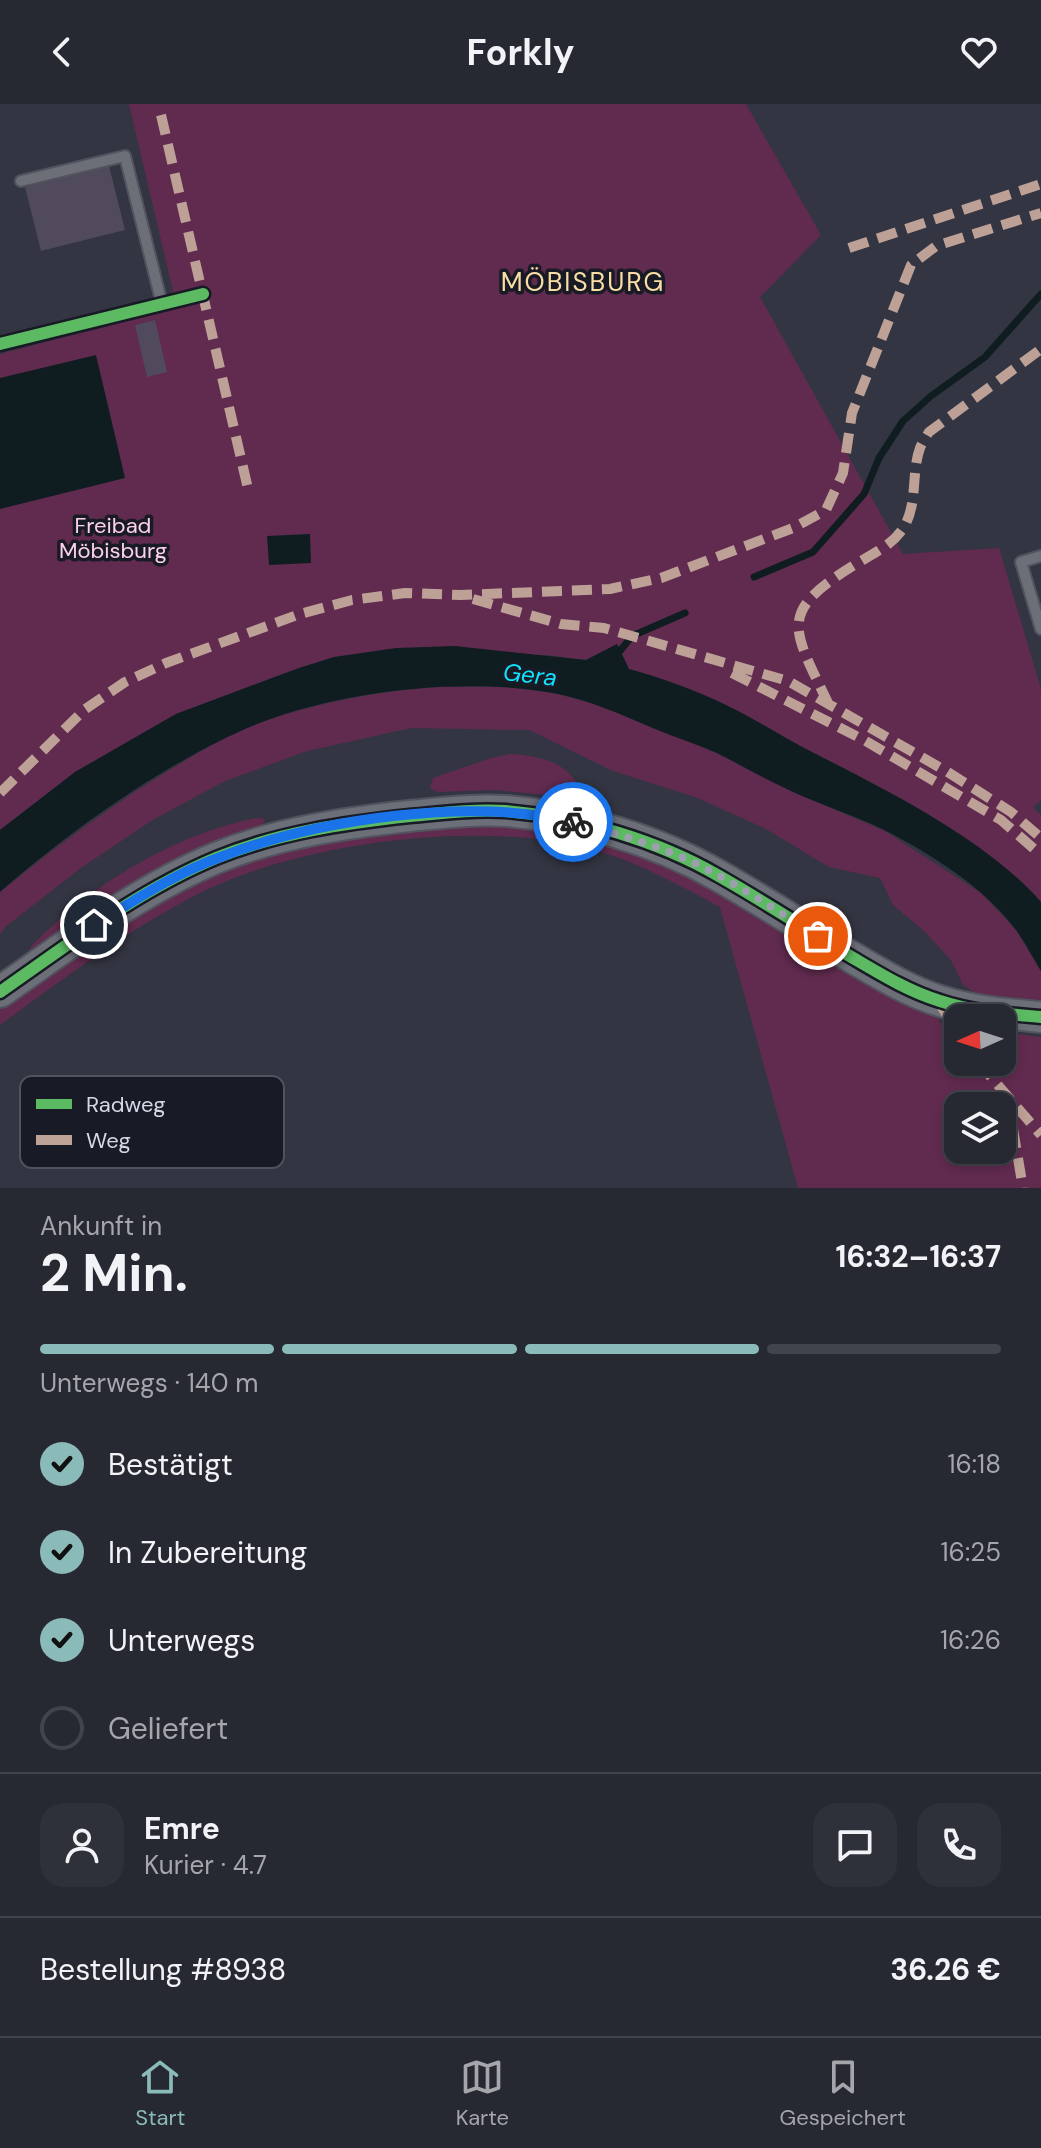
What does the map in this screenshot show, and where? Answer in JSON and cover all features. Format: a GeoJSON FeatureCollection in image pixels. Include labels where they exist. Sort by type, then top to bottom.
{"type":"FeatureCollection","features":[{"type":"Feature","properties":{"kind":"street"},"geometry":{"type":"LineString","coordinates":[[0,992],[94,925],[150,891],[216,858],[291,833],[371,820],[453,811],[506,811],[559,819],[644,842],[717,874],[888,979],[938,1001],[977,1011],[1033,1016]]}},
{"type":"Feature","properties":{"kind":"lane"},"geometry":{"type":"LineString","coordinates":[[21,181],[125,156],[162,304]]}},
{"type":"Feature","properties":{"kind":"lane"},"geometry":{"type":"LineString","coordinates":[[1041,556],[1021,562],[1041,629]]}},
{"type":"Feature","properties":{"kind":"green space","name":"Freibad Möbisburg"},"geometry":{"type":"Polygon","coordinates":[[[129,104],[746,104],[821,235],[760,297],[903,554],[999,548],[1041,689],[1041,800],[1033,807],[1041,815],[1041,902],[992,857],[933,818],[726,705],[629,669],[617,644],[586,660],[547,655],[299,668],[176,714],[75,772],[0,830],[0,354],[177,308],[129,104]]]}},
{"type":"Feature","properties":{"kind":"green space"},"geometry":{"type":"Polygon","coordinates":[[[438,687],[505,687],[554,693],[605,707],[714,752],[788,790],[883,830],[981,893],[1016,930],[1041,971],[1041,1001],[981,997],[963,985],[951,960],[924,931],[893,905],[880,878],[829,867],[766,829],[695,797],[613,771],[529,730],[411,728],[307,751],[223,782],[151,821],[81,868],[0,934],[0,892],[114,806],[203,750],[254,725],[307,708],[394,691],[438,687]]]}},
{"type":"Feature","properties":{"kind":"green space"},"geometry":{"type":"Polygon","coordinates":[[[511,754],[532,756],[559,766],[580,788],[576,798],[494,790],[437,792],[430,788],[433,778],[511,754]]]}},
{"type":"Feature","properties":{"kind":"green space"},"geometry":{"type":"Polygon","coordinates":[[[256,818],[265,819],[261,828],[121,893],[28,953],[32,945],[73,908],[119,875],[186,840],[256,818]]]}},
{"type":"Feature","properties":{"kind":"green space"},"geometry":{"type":"Polygon","coordinates":[[[505,823],[604,841],[677,868],[934,1011],[944,1029],[944,1076],[1016,1076],[1016,1034],[1041,1037],[1041,1188],[798,1188],[720,907],[622,859],[587,848],[543,840],[444,836],[392,841],[290,860],[243,875],[202,892],[149,921],[0,1025],[0,1006],[139,912],[214,873],[253,857],[319,839],[425,827],[505,823]]]}},
{"type":"Feature","properties":{"kind":"water"},"geometry":{"type":"Polygon","coordinates":[[[96,355],[125,478],[0,509],[0,378],[96,355]]]}},
{"type":"Feature","properties":{"kind":"water"},"geometry":{"type":"Polygon","coordinates":[[[310,534],[311,563],[269,565],[267,536],[310,534]]]}},
{"type":"Feature","properties":{"kind":"water","name":"Gera"},"geometry":{"type":"Polygon","coordinates":[[[617,644],[629,669],[690,689],[737,710],[934,818],[992,857],[1041,902],[1041,971],[1016,930],[988,899],[955,872],[900,838],[787,789],[717,753],[606,708],[567,696],[519,688],[444,687],[368,695],[295,711],[262,722],[194,754],[125,796],[0,892],[0,830],[75,772],[176,714],[334,657],[396,648],[455,646],[586,660],[617,644]]]}},
{"type":"Feature","properties":{"kind":"building"},"geometry":{"type":"Polygon","coordinates":[[[109,166],[125,230],[41,251],[25,187],[109,166]]]}},
{"type":"Feature","properties":{"kind":"building"},"geometry":{"type":"Polygon","coordinates":[[[155,320],[167,372],[147,377],[135,325],[155,320]]]}},
{"type":"Feature","properties":{"kind":"waterway"},"geometry":{"type":"LineString","coordinates":[[754,577],[813,552],[864,494],[879,458],[903,421],[931,396],[985,357],[1041,294]]}},
{"type":"Feature","properties":{"kind":"waterway"},"geometry":{"type":"LineString","coordinates":[[613,656],[632,636],[685,613]]}},
{"type":"Feature","properties":{"kind":"marked path"},"geometry":{"type":"LineString","coordinates":[[161,115],[249,493]]}},
{"type":"Feature","properties":{"kind":"marked path"},"geometry":{"type":"LineString","coordinates":[[849,248],[1041,184]]}},
{"type":"Feature","properties":{"kind":"marked path"},"geometry":{"type":"LineString","coordinates":[[0,793],[84,710],[125,682],[166,663],[300,614],[352,600],[405,593],[461,595],[610,589],[661,578],[793,528],[826,510],[843,473],[852,413],[911,265],[936,246],[1041,213]]}},
{"type":"Feature","properties":{"kind":"marked path"},"geometry":{"type":"LineString","coordinates":[[829,705],[800,638],[799,622],[804,608],[815,594],[885,547],[904,527],[911,508],[917,458],[929,432],[1041,349]]}},
{"type":"Feature","properties":{"kind":"marked path"},"geometry":{"type":"LineString","coordinates":[[473,599],[561,624],[604,628],[788,681],[946,771],[1011,812],[1041,838]]}},
{"type":"Feature","properties":{"kind":"marked path"},"geometry":{"type":"LineString","coordinates":[[732,673],[864,740],[1001,820],[1041,855]]}},
{"type":"Feature","properties":{"kind":"marked path"},"geometry":{"type":"LineString","coordinates":[[938,1001],[944,1011]]}},
{"type":"Feature","properties":{"kind":"marked path"},"geometry":{"type":"LineString","coordinates":[[990,1076],[1041,1135]]}},
{"type":"Feature","properties":{"kind":"marked path"},"geometry":{"type":"LineString","coordinates":[[1016,1146],[1023,1188]]}},
{"type":"Feature","properties":{"kind":"cycle path"},"geometry":{"type":"LineString","coordinates":[[0,344],[203,294]]}},
{"type":"Feature","properties":{"kind":"cycle path"},"geometry":{"type":"LineString","coordinates":[[0,992],[131,902],[187,871],[239,849],[311,830],[360,822],[494,811],[561,819],[643,841],[719,876],[892,981],[916,992],[965,1008],[1041,1017]]}},
{"type":"Feature","properties":{"kind":"way so far"},"geometry":{"type":"LineString","coordinates":[[573,822],[607,830],[681,857],[717,874],[818,936]]}},
{"type":"Feature","properties":{"kind":"district","name":"MÖBISBURG"},"geometry":{"type":"Point","coordinates":[583,282]}},
{"type":"Feature","properties":{"kind":"route"},"geometry":{"type":"LineString","coordinates":[[94,925],[150,891],[216,858],[291,833],[453,811],[506,811],[573,822]]}}]}
